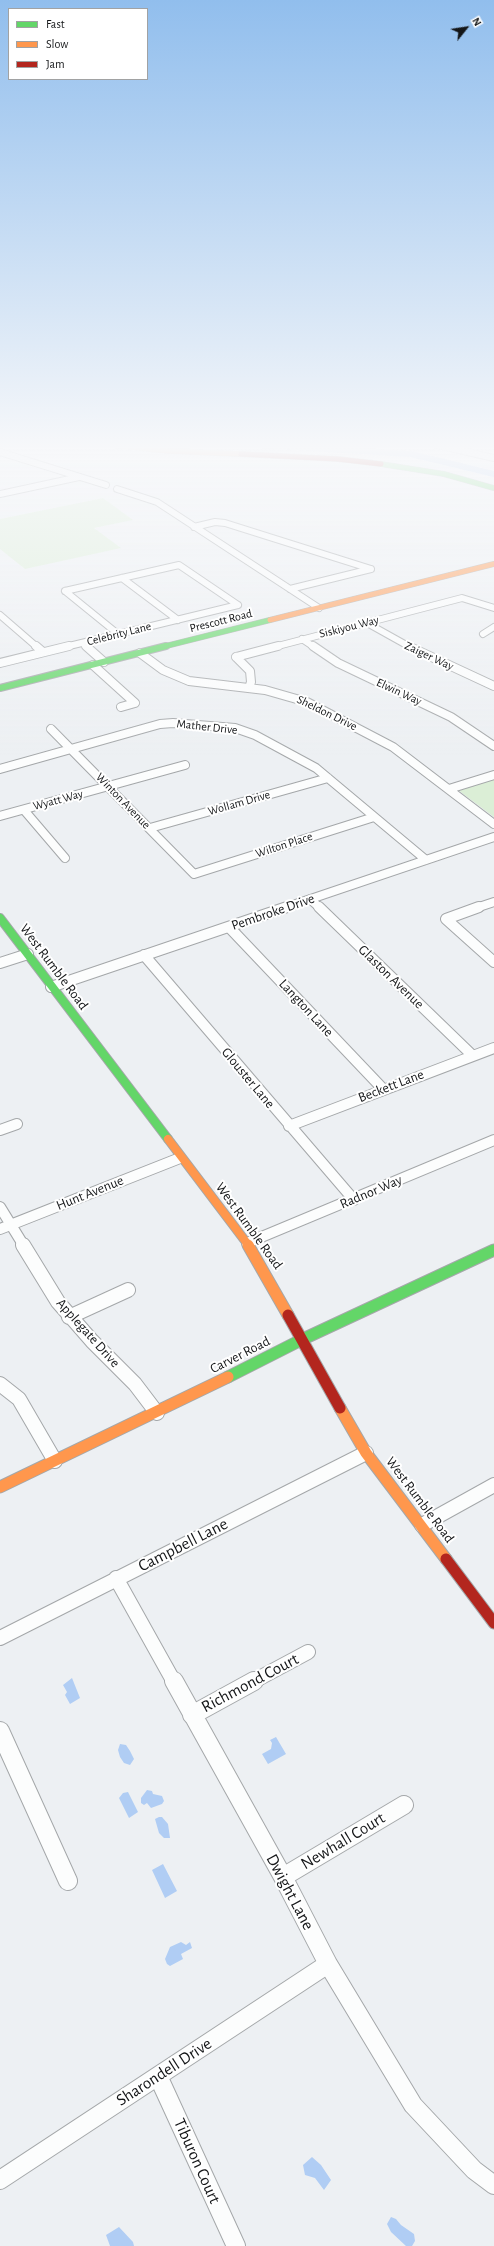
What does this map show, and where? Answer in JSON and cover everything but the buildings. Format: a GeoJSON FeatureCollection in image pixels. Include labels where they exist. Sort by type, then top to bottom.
{"type":"FeatureCollection","features":[{"type":"Feature","properties":{"kind":"main road","name":"Prescott Road"},"geometry":{"type":"LineString","coordinates":[[0,688],[494,564]]}},
{"type":"Feature","properties":{"kind":"main road","name":"West Rumble Road"},"geometry":{"type":"LineString","coordinates":[[0,918],[180,1158],[247,1243],[271,1281],[301,1340],[366,1453],[422,1525],[494,1623]]}},
{"type":"Feature","properties":{"kind":"main road","name":"Carver Road"},"geometry":{"type":"LineString","coordinates":[[0,1487],[157,1414],[301,1340],[494,1250]]}},
{"type":"Feature","properties":{"kind":"street"},"geometry":{"type":"LineString","coordinates":[[229,550],[319,608]]}},
{"type":"Feature","properties":{"kind":"street"},"geometry":{"type":"LineString","coordinates":[[290,589],[371,569],[309,550]]}},
{"type":"Feature","properties":{"kind":"street","name":"Celebrity Lane"},"geometry":{"type":"LineString","coordinates":[[0,663],[238,605],[179,565],[122,578]]}},
{"type":"Feature","properties":{"kind":"street"},"geometry":{"type":"LineString","coordinates":[[118,634],[65,591],[122,578],[178,620]]}},
{"type":"Feature","properties":{"kind":"street","name":"Siskiyou Way"},"geometry":{"type":"LineString","coordinates":[[249,688],[251,682],[250,671],[236,657],[462,598],[494,608]]}},
{"type":"Feature","properties":{"kind":"street"},"geometry":{"type":"LineString","coordinates":[[0,615],[44,652]]}},
{"type":"Feature","properties":{"kind":"street","name":"Zaiger Way"},"geometry":{"type":"LineString","coordinates":[[367,623],[403,644],[494,686]]}},
{"type":"Feature","properties":{"kind":"street"},"geometry":{"type":"LineString","coordinates":[[494,627],[483,634],[494,639]]}},
{"type":"Feature","properties":{"kind":"street","name":"Elwin Way"},"geometry":{"type":"LineString","coordinates":[[302,639],[338,663],[451,717],[494,746]]}},
{"type":"Feature","properties":{"kind":"street"},"geometry":{"type":"LineString","coordinates":[[83,643],[104,662]]}},
{"type":"Feature","properties":{"kind":"street","name":"Sheldon Drive"},"geometry":{"type":"LineString","coordinates":[[140,653],[163,670],[180,678],[213,685],[249,688],[281,693],[307,702],[393,746],[494,824]]}},
{"type":"Feature","properties":{"kind":"street"},"geometry":{"type":"LineString","coordinates":[[93,665],[135,703],[121,707]]}},
{"type":"Feature","properties":{"kind":"street","name":"Mather Drive"},"geometry":{"type":"LineString","coordinates":[[0,769],[168,723],[226,727],[254,735],[316,768],[426,860]]}},
{"type":"Feature","properties":{"kind":"street","name":"Winton Avenue"},"geometry":{"type":"LineString","coordinates":[[51,729],[109,786],[194,874]]}},
{"type":"Feature","properties":{"kind":"street","name":"Wyatt Way"},"geometry":{"type":"LineString","coordinates":[[0,816],[184,765]]}},
{"type":"Feature","properties":{"kind":"street"},"geometry":{"type":"LineString","coordinates":[[449,789],[494,775]]}},
{"type":"Feature","properties":{"kind":"street","name":"Wollam Drive"},"geometry":{"type":"LineString","coordinates":[[150,828],[328,778]]}},
{"type":"Feature","properties":{"kind":"street"},"geometry":{"type":"LineString","coordinates":[[24,810],[65,858]]}},
{"type":"Feature","properties":{"kind":"street","name":"Wilton Place"},"geometry":{"type":"LineString","coordinates":[[194,874],[374,817]]}},
{"type":"Feature","properties":{"kind":"street","name":"Pembroke Drive"},"geometry":{"type":"LineString","coordinates":[[52,987],[494,837]]}},
{"type":"Feature","properties":{"kind":"street","name":"Glaston Avenue"},"geometry":{"type":"LineString","coordinates":[[310,899],[472,1055]]}},
{"type":"Feature","properties":{"kind":"street"},"geometry":{"type":"LineString","coordinates":[[494,902],[446,919],[494,962]]}},
{"type":"Feature","properties":{"kind":"street","name":"Langton Lane"},"geometry":{"type":"LineString","coordinates":[[229,927],[383,1089]]}},
{"type":"Feature","properties":{"kind":"street"},"geometry":{"type":"LineString","coordinates":[[0,963],[28,954]]}},
{"type":"Feature","properties":{"kind":"street","name":"Glouster Lane"},"geometry":{"type":"LineString","coordinates":[[144,955],[354,1200]]}},
{"type":"Feature","properties":{"kind":"street","name":"Beckett Lane"},"geometry":{"type":"LineString","coordinates":[[289,1126],[472,1055],[494,1048]]}},
{"type":"Feature","properties":{"kind":"street"},"geometry":{"type":"LineString","coordinates":[[0,1130],[17,1124]]}},
{"type":"Feature","properties":{"kind":"street","name":"Radnor Way"},"geometry":{"type":"LineString","coordinates":[[247,1243],[354,1200],[494,1140]]}},
{"type":"Feature","properties":{"kind":"street","name":"Hunt Avenue"},"geometry":{"type":"LineString","coordinates":[[5,1227],[180,1158]]}},
{"type":"Feature","properties":{"kind":"street","name":"Applegate Drive"},"geometry":{"type":"LineString","coordinates":[[0,1207],[5,1227],[69,1317],[135,1384],[157,1414]]}},
{"type":"Feature","properties":{"kind":"street"},"geometry":{"type":"LineString","coordinates":[[69,1317],[128,1290]]}},
{"type":"Feature","properties":{"kind":"street"},"geometry":{"type":"LineString","coordinates":[[0,1384],[19,1399],[55,1461]]}},
{"type":"Feature","properties":{"kind":"street","name":"Campbell Lane"},"geometry":{"type":"LineString","coordinates":[[0,1638],[116,1578],[366,1453]]}},
{"type":"Feature","properties":{"kind":"street"},"geometry":{"type":"LineString","coordinates":[[422,1525],[494,1485]]}},
{"type":"Feature","properties":{"kind":"street","name":"Dwight Lane"},"geometry":{"type":"LineString","coordinates":[[116,1578],[283,1877],[328,1964],[413,2105],[440,2136],[474,2170],[494,2185]]}},
{"type":"Feature","properties":{"kind":"street","name":"Richmond Court"},"geometry":{"type":"LineString","coordinates":[[192,1715],[308,1652]]}},
{"type":"Feature","properties":{"kind":"street"},"geometry":{"type":"LineString","coordinates":[[0,1731],[68,1881]]}},
{"type":"Feature","properties":{"kind":"street","name":"Newhall Court"},"geometry":{"type":"LineString","coordinates":[[283,1877],[404,1805]]}},
{"type":"Feature","properties":{"kind":"street","name":"Sharondell Drive"},"geometry":{"type":"LineString","coordinates":[[0,2180],[328,1964]]}},
{"type":"Feature","properties":{"kind":"street","name":"Tiburon Court"},"geometry":{"type":"LineString","coordinates":[[158,2076],[236,2246]]}},
{"type":"Feature","properties":{"kind":"green space"},"geometry":{"type":"Polygon","coordinates":[[[1,550],[113,550],[25,569],[1,550]]]}},
{"type":"Feature","properties":{"kind":"green space"},"geometry":{"type":"Polygon","coordinates":[[[494,778],[494,817],[458,790],[494,778]]]}},
{"type":"Feature","properties":{"kind":"water"},"geometry":{"type":"Polygon","coordinates":[[[72,1678],[80,1698],[70,1704],[65,1695],[67,1692],[63,1685],[72,1678]]]}},
{"type":"Feature","properties":{"kind":"water"},"geometry":{"type":"Polygon","coordinates":[[[276,1737],[286,1754],[268,1764],[262,1754],[271,1749],[272,1743],[270,1740],[276,1737]]]}},
{"type":"Feature","properties":{"kind":"water"},"geometry":{"type":"Polygon","coordinates":[[[120,1744],[126,1745],[134,1759],[130,1765],[124,1763],[120,1757],[118,1750],[120,1744]]]}},
{"type":"Feature","properties":{"kind":"water"},"geometry":{"type":"Polygon","coordinates":[[[147,1790],[152,1791],[153,1794],[162,1796],[164,1801],[162,1804],[151,1808],[147,1803],[144,1805],[141,1803],[141,1798],[147,1790]]]}},
{"type":"Feature","properties":{"kind":"water"},"geometry":{"type":"Polygon","coordinates":[[[128,1792],[138,1812],[129,1818],[119,1798],[123,1793],[128,1792]]]}},
{"type":"Feature","properties":{"kind":"water"},"geometry":{"type":"Polygon","coordinates":[[[162,1817],[168,1824],[170,1838],[164,1838],[159,1833],[155,1819],[162,1817]]]}},
{"type":"Feature","properties":{"kind":"water"},"geometry":{"type":"Polygon","coordinates":[[[163,1864],[177,1891],[165,1898],[152,1870],[163,1864]]]}},
{"type":"Feature","properties":{"kind":"water"},"geometry":{"type":"Polygon","coordinates":[[[181,1942],[186,1945],[190,1942],[192,1948],[181,1954],[183,1959],[170,1966],[167,1964],[165,1959],[170,1947],[181,1942]]]}},
{"type":"Feature","properties":{"kind":"water"},"geometry":{"type":"Polygon","coordinates":[[[312,2157],[321,2165],[331,2180],[324,2190],[315,2178],[305,2175],[303,2165],[312,2157]]]}},
{"type":"Feature","properties":{"kind":"water"},"geometry":{"type":"Polygon","coordinates":[[[391,2217],[396,2219],[401,2225],[414,2234],[415,2241],[412,2246],[406,2246],[391,2232],[387,2224],[391,2217]]]}},
{"type":"Feature","properties":{"kind":"water"},"geometry":{"type":"Polygon","coordinates":[[[119,2227],[133,2242],[134,2246],[110,2246],[106,2235],[119,2227]]]}},
{"type":"Feature","properties":{"kind":"traffic: fast"},"geometry":{"type":"LineString","coordinates":[[0,688],[270,620]]}},
{"type":"Feature","properties":{"kind":"traffic: fast"},"geometry":{"type":"LineString","coordinates":[[0,918],[168,1139]]}},
{"type":"Feature","properties":{"kind":"traffic: fast"},"geometry":{"type":"LineString","coordinates":[[228,1377],[301,1340],[494,1250]]}},
{"type":"Feature","properties":{"kind":"traffic: slow"},"geometry":{"type":"LineString","coordinates":[[270,620],[494,564]]}},
{"type":"Feature","properties":{"kind":"traffic: slow"},"geometry":{"type":"LineString","coordinates":[[168,1139],[253,1251],[288,1315]]}},
{"type":"Feature","properties":{"kind":"traffic: slow"},"geometry":{"type":"LineString","coordinates":[[0,1487],[228,1377]]}},
{"type":"Feature","properties":{"kind":"traffic: slow"},"geometry":{"type":"LineString","coordinates":[[340,1408],[366,1453],[446,1559]]}},
{"type":"Feature","properties":{"kind":"traffic: jam"},"geometry":{"type":"LineString","coordinates":[[288,1315],[340,1408]]}},
{"type":"Feature","properties":{"kind":"traffic: jam"},"geometry":{"type":"LineString","coordinates":[[446,1559],[494,1623]]}}]}
